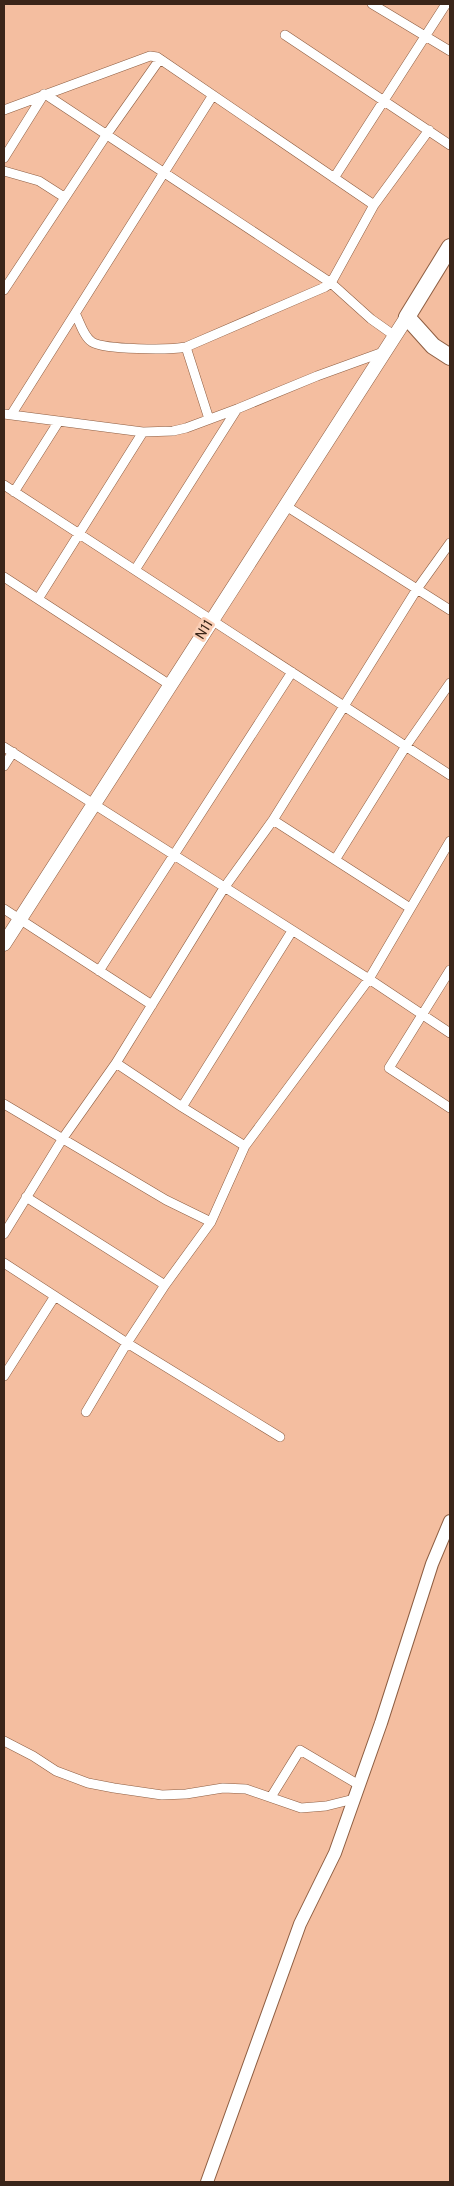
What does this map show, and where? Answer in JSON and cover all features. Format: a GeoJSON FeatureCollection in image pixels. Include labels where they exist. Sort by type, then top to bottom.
{"type":"FeatureCollection","features":[{"type":"Feature","properties":{"kind":"highway"},"geometry":{"type":"LineString","coordinates":[[450,247],[407,317],[433,346],[450,357]]}},
{"type":"Feature","properties":{"kind":"main road","name":"N11"},"geometry":{"type":"LineString","coordinates":[[4,944],[407,317]]}},
{"type":"Feature","properties":{"kind":"street"},"geometry":{"type":"LineString","coordinates":[[372,4],[450,51]]}},
{"type":"Feature","properties":{"kind":"street"},"geometry":{"type":"LineString","coordinates":[[334,178],[446,4]]}},
{"type":"Feature","properties":{"kind":"street"},"geometry":{"type":"LineString","coordinates":[[285,35],[450,145]]}},
{"type":"Feature","properties":{"kind":"street"},"geometry":{"type":"LineString","coordinates":[[4,110],[150,56],[160,59],[374,205]]}},
{"type":"Feature","properties":{"kind":"street"},"geometry":{"type":"LineString","coordinates":[[4,290],[64,197],[160,59]]}},
{"type":"Feature","properties":{"kind":"street"},"geometry":{"type":"LineString","coordinates":[[44,94],[331,283],[371,319],[396,336]]}},
{"type":"Feature","properties":{"kind":"street"},"geometry":{"type":"LineString","coordinates":[[4,158],[44,94]]}},
{"type":"Feature","properties":{"kind":"street"},"geometry":{"type":"LineString","coordinates":[[213,95],[76,315],[8,414],[143,432],[172,431],[238,409],[386,350]]}},
{"type":"Feature","properties":{"kind":"street"},"geometry":{"type":"LineString","coordinates":[[76,315],[88,338],[98,344],[163,350],[186,347],[309,295],[331,283],[374,205],[429,130]]}},
{"type":"Feature","properties":{"kind":"street"},"geometry":{"type":"LineString","coordinates":[[4,171],[39,181],[64,197]]}},
{"type":"Feature","properties":{"kind":"street"},"geometry":{"type":"LineString","coordinates":[[186,347],[209,419]]}},
{"type":"Feature","properties":{"kind":"street"},"geometry":{"type":"LineString","coordinates":[[136,570],[238,409]]}},
{"type":"Feature","properties":{"kind":"street"},"geometry":{"type":"LineString","coordinates":[[14,492],[59,421]]}},
{"type":"Feature","properties":{"kind":"street"},"geometry":{"type":"LineString","coordinates":[[38,599],[143,432]]}},
{"type":"Feature","properties":{"kind":"street"},"geometry":{"type":"LineString","coordinates":[[4,486],[450,775]]}},
{"type":"Feature","properties":{"kind":"street"},"geometry":{"type":"LineString","coordinates":[[286,506],[450,610]]}},
{"type":"Feature","properties":{"kind":"street"},"geometry":{"type":"LineString","coordinates":[[4,1234],[63,1138],[116,1063],[224,888],[273,820],[417,589],[450,542]]}},
{"type":"Feature","properties":{"kind":"street"},"geometry":{"type":"LineString","coordinates":[[4,577],[170,685]]}},
{"type":"Feature","properties":{"kind":"street"},"geometry":{"type":"LineString","coordinates":[[99,971],[292,672]]}},
{"type":"Feature","properties":{"kind":"street"},"geometry":{"type":"LineString","coordinates":[[335,860],[406,746],[450,683]]}},
{"type":"Feature","properties":{"kind":"street"},"geometry":{"type":"LineString","coordinates":[[4,747],[369,979],[450,1033]]}},
{"type":"Feature","properties":{"kind":"street"},"geometry":{"type":"LineString","coordinates":[[4,766],[12,752]]}},
{"type":"Feature","properties":{"kind":"street"},"geometry":{"type":"LineString","coordinates":[[273,820],[410,908]]}},
{"type":"Feature","properties":{"kind":"street"},"geometry":{"type":"LineString","coordinates":[[86,1412],[126,1342],[211,1222],[245,1146],[369,979],[450,843]]}},
{"type":"Feature","properties":{"kind":"street"},"geometry":{"type":"LineString","coordinates":[[4,909],[152,1005]]}},
{"type":"Feature","properties":{"kind":"street"},"geometry":{"type":"LineString","coordinates":[[182,1108],[292,931]]}},
{"type":"Feature","properties":{"kind":"street"},"geometry":{"type":"LineString","coordinates":[[450,970],[389,1068],[450,1108]]}},
{"type":"Feature","properties":{"kind":"street"},"geometry":{"type":"LineString","coordinates":[[116,1063],[182,1108],[245,1146]]}},
{"type":"Feature","properties":{"kind":"street"},"geometry":{"type":"LineString","coordinates":[[4,1104],[166,1200],[211,1222]]}},
{"type":"Feature","properties":{"kind":"street"},"geometry":{"type":"LineString","coordinates":[[26,1197],[165,1285]]}},
{"type":"Feature","properties":{"kind":"street"},"geometry":{"type":"LineString","coordinates":[[4,1263],[126,1342],[280,1437]]}},
{"type":"Feature","properties":{"kind":"street"},"geometry":{"type":"LineString","coordinates":[[4,1376],[55,1296]]}},
{"type":"Feature","properties":{"kind":"street"},"geometry":{"type":"LineString","coordinates":[[206,2182],[300,1924],[335,1853],[432,1564],[450,1522]]}},
{"type":"Feature","properties":{"kind":"street"},"geometry":{"type":"LineString","coordinates":[[4,1741],[56,1771],[88,1783],[162,1795],[186,1794],[223,1788],[246,1789],[301,1808],[326,1806],[354,1799]]}},
{"type":"Feature","properties":{"kind":"street"},"geometry":{"type":"LineString","coordinates":[[272,1797],[300,1750],[359,1784]]}}]}
